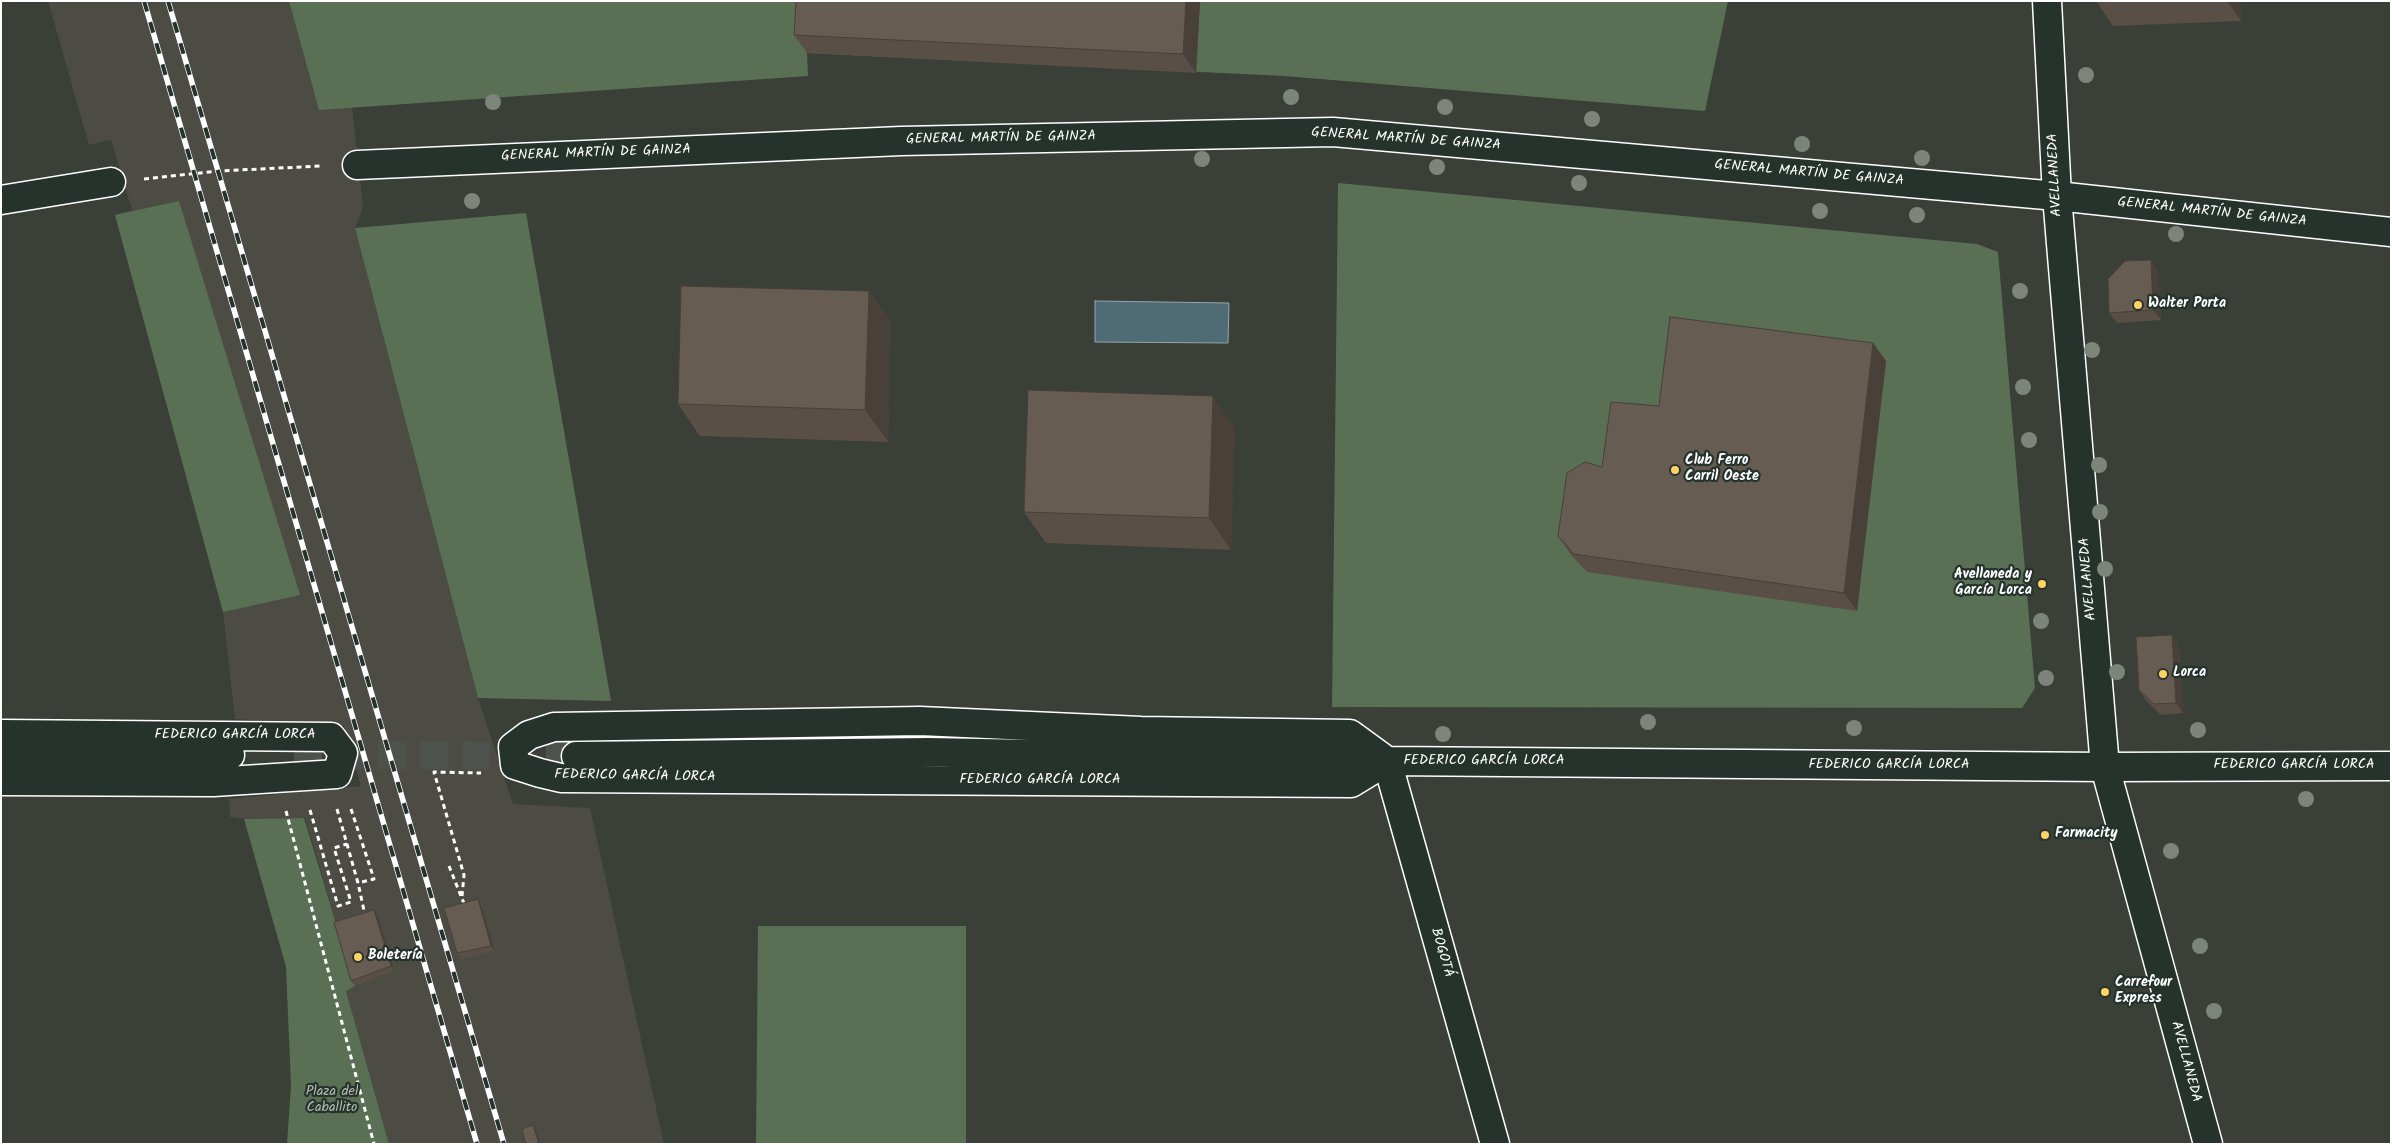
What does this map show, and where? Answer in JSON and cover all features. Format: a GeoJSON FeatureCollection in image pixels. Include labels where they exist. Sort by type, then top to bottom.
{"type":"FeatureCollection","features":[{"type":"Feature","properties":{"kind":"street","name":"AVELLANEDA"},"geometry":{"type":"LineString","coordinates":[[2047,1],[2057,196],[2105,767],[2208,1144]]}},
{"type":"Feature","properties":{"kind":"street","name":"GENERAL MARTÍN DE GAINZA"},"geometry":{"type":"LineString","coordinates":[[357,165],[901,142],[1333,132],[2057,196],[2391,232]]}},
{"type":"Feature","properties":{"kind":"street"},"geometry":{"type":"LineString","coordinates":[[1,200],[111,182]]}},
{"type":"Feature","properties":{"kind":"street","name":"FEDERICO GARCÍA LORCA"},"geometry":{"type":"LineString","coordinates":[[920,721],[1140,731],[1350,734],[1387,761],[1351,783],[561,778],[540,774],[515,765],[513,747],[529,736],[554,727],[920,721]]}},
{"type":"Feature","properties":{"kind":"street","name":"FEDERICO GARCÍA LORCA"},"geometry":{"type":"LineString","coordinates":[[1,734],[331,737],[343,753],[337,774],[213,782],[1,781]]}},
{"type":"Feature","properties":{"kind":"street","name":"FEDERICO GARCÍA LORCA"},"geometry":{"type":"LineString","coordinates":[[576,756],[929,752],[1387,761],[2105,767],[2391,766]]}},
{"type":"Feature","properties":{"kind":"street","name":"FEDERICO GARCÍA LORCA"},"geometry":{"type":"LineString","coordinates":[[1,756],[294,755]]}},
{"type":"Feature","properties":{"kind":"street","name":"BOGOTÁ"},"geometry":{"type":"LineString","coordinates":[[1387,761],[1495,1144]]}},
{"type":"Feature","properties":{"kind":"path"},"geometry":{"type":"LineString","coordinates":[[111,182],[236,170],[357,165]]}},
{"type":"Feature","properties":{"kind":"path"},"geometry":{"type":"LineString","coordinates":[[462,896],[464,875],[434,772],[484,773]]}},
{"type":"Feature","properties":{"kind":"path"},"geometry":{"type":"LineString","coordinates":[[284,803],[374,1144]]}},
{"type":"Feature","properties":{"kind":"path"},"geometry":{"type":"LineString","coordinates":[[351,809],[374,879],[358,883]]}},
{"type":"Feature","properties":{"kind":"path"},"geometry":{"type":"LineString","coordinates":[[312,821],[338,906],[351,902],[334,848],[347,844],[366,919]]}},
{"type":"Feature","properties":{"kind":"path"},"geometry":{"type":"LineString","coordinates":[[449,866],[468,915]]}},
{"type":"Feature","properties":{"kind":"shaded area"},"geometry":{"type":"Polygon","coordinates":[[[48,1],[289,1],[319,109],[352,107],[363,207],[355,228],[478,698],[513,804],[590,808],[664,1144],[389,1144],[346,991],[355,986],[305,818],[244,819],[230,817],[229,799],[361,786],[344,726],[235,719],[223,612],[115,215],[132,210],[111,140],[89,145],[48,1]]]}},
{"type":"Feature","properties":{"kind":"green space"},"geometry":{"type":"Polygon","coordinates":[[[289,1],[1728,1],[1705,111],[1284,76],[807,53],[808,76],[319,110],[289,1]]]}},
{"type":"Feature","properties":{"kind":"green space","name":"Club Ferro Carril Oeste"},"geometry":{"type":"Polygon","coordinates":[[[1338,183],[1977,244],[1998,252],[2035,688],[2022,708],[1332,707],[1338,183]]]}},
{"type":"Feature","properties":{"kind":"green space"},"geometry":{"type":"Polygon","coordinates":[[[179,201],[300,595],[223,612],[115,215],[179,201]]]}},
{"type":"Feature","properties":{"kind":"green space"},"geometry":{"type":"Polygon","coordinates":[[[526,213],[611,701],[478,698],[355,228],[526,213]]]}},
{"type":"Feature","properties":{"kind":"green space","name":"Plaza del Caballito"},"geometry":{"type":"Polygon","coordinates":[[[304,818],[355,986],[346,991],[389,1144],[287,1144],[291,1086],[286,967],[244,819],[304,818]]]}},
{"type":"Feature","properties":{"kind":"green space"},"geometry":{"type":"Polygon","coordinates":[[[758,926],[966,926],[966,1144],[756,1144],[758,926]]]}},
{"type":"Feature","properties":{"kind":"water"},"geometry":{"type":"Polygon","coordinates":[[[1095,301],[1229,303],[1228,343],[1095,342],[1095,301]]]}},
{"type":"Feature","properties":{"kind":"building"},"geometry":{"type":"Polygon","coordinates":[[[796,1],[1186,1],[1183,54],[794,35],[796,1]]]}},
{"type":"Feature","properties":{"kind":"building","name":"Walter Porta"},"geometry":{"type":"Polygon","coordinates":[[[2151,260],[2153,310],[2109,313],[2108,279],[2125,261],[2151,260]]]}},
{"type":"Feature","properties":{"kind":"building"},"geometry":{"type":"Polygon","coordinates":[[[681,286],[869,291],[865,410],[678,404],[681,286]]]}},
{"type":"Feature","properties":{"kind":"building"},"geometry":{"type":"Polygon","coordinates":[[[1670,317],[1873,343],[1844,593],[1574,554],[1558,536],[1567,473],[1585,462],[1602,467],[1611,402],[1659,406],[1670,317]]]}},
{"type":"Feature","properties":{"kind":"building"},"geometry":{"type":"Polygon","coordinates":[[[1028,390],[1213,396],[1209,518],[1024,512],[1028,390]]]}},
{"type":"Feature","properties":{"kind":"building","name":"Lorca"},"geometry":{"type":"Polygon","coordinates":[[[2172,635],[2176,703],[2154,704],[2139,690],[2136,637],[2172,635]]]}},
{"type":"Feature","properties":{"kind":"building"},"geometry":{"type":"Polygon","coordinates":[[[478,899],[491,946],[457,953],[444,908],[478,899]]]}},
{"type":"Feature","properties":{"kind":"building"},"geometry":{"type":"Polygon","coordinates":[[[374,910],[391,966],[351,981],[334,922],[374,910]]]}},
{"type":"Feature","properties":{"kind":"building"},"geometry":{"type":"Polygon","coordinates":[[[533,1125],[539,1144],[526,1144],[522,1129],[533,1125]]]}},
{"type":"Feature","properties":{"kind":"tunnel"},"geometry":{"type":"LineString","coordinates":[[294,755],[576,756]]}},
{"type":"Feature","properties":{"kind":"railway"},"geometry":{"type":"LineString","coordinates":[[144,1],[477,1144]]}},
{"type":"Feature","properties":{"kind":"railway"},"geometry":{"type":"LineString","coordinates":[[168,1],[504,1144]]}},
{"type":"Feature","properties":{"kind":"place","name":"Walter Porta"},"geometry":{"type":"Point","coordinates":[2138,305]}},
{"type":"Feature","properties":{"kind":"place","name":"Club Ferro Carril Oeste"},"geometry":{"type":"Point","coordinates":[1675,470]}},
{"type":"Feature","properties":{"kind":"place","name":"Avellaneda y García Lorca"},"geometry":{"type":"Point","coordinates":[2042,584]}},
{"type":"Feature","properties":{"kind":"place","name":"Lorca"},"geometry":{"type":"Point","coordinates":[2163,674]}},
{"type":"Feature","properties":{"kind":"place","name":"Farmacity"},"geometry":{"type":"Point","coordinates":[2045,835]}},
{"type":"Feature","properties":{"kind":"place","name":"Boletería"},"geometry":{"type":"Point","coordinates":[358,957]}},
{"type":"Feature","properties":{"kind":"place","name":"Carrefour Express"},"geometry":{"type":"Point","coordinates":[2105,992]}}]}
